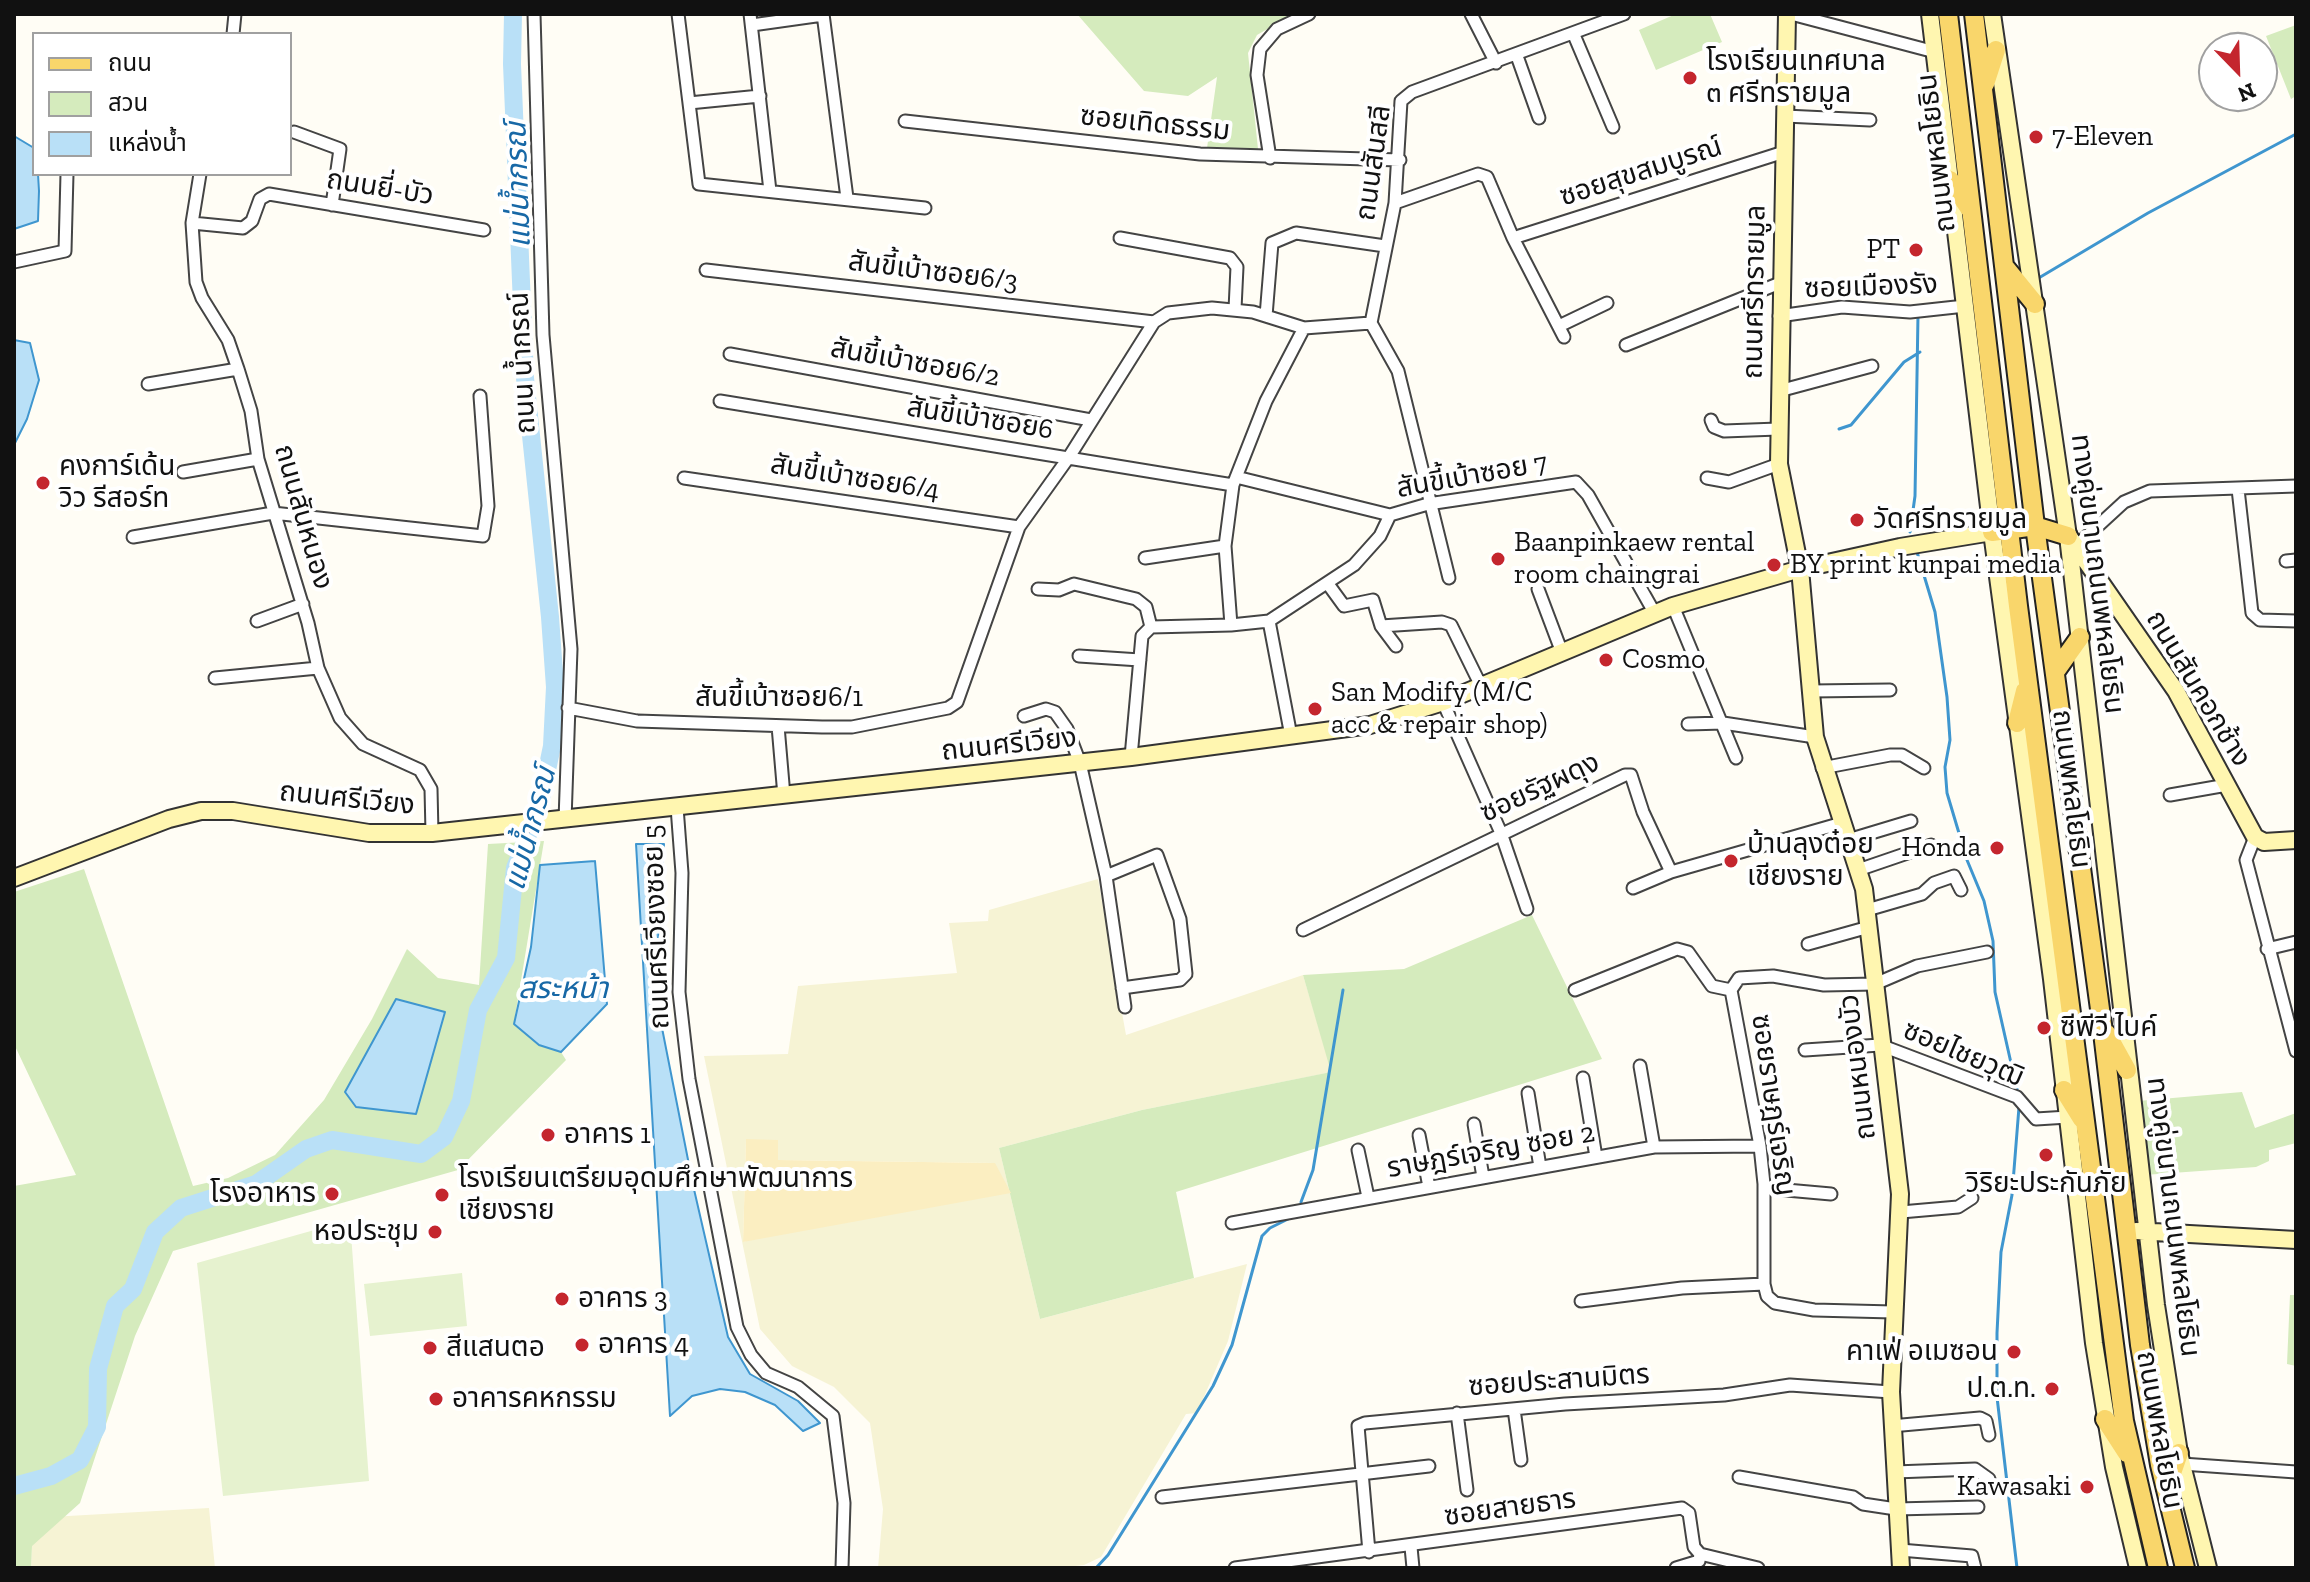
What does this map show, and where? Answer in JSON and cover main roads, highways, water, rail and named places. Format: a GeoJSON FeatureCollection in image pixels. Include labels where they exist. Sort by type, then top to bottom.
{"type":"FeatureCollection","features":[{"type":"Feature","properties":{"kind":"main road","name":"ถนนศรีทรายมูล"},"geometry":{"type":"LineString","coordinates":[[1789,14],[1778,429],[1779,464],[1800,569]]}},
{"type":"Feature","properties":{"kind":"main road"},"geometry":{"type":"LineString","coordinates":[[1930,14],[1965,306],[2000,530],[2017,723],[2105,1419],[2138,1568]]}},
{"type":"Feature","properties":{"kind":"main road","name":"ถนนพหลโยธิน"},"geometry":{"type":"LineString","coordinates":[[1948,14],[1986,335],[2000,530],[2028,679],[2106,1283],[2133,1462],[2158,1568]]}},
{"type":"Feature","properties":{"kind":"main road","name":"ถนนพหลโยธิน"},"geometry":{"type":"LineString","coordinates":[[1974,14],[2035,526],[2102,1024],[2140,1345],[2166,1490],[2185,1568]]}},
{"type":"Feature","properties":{"kind":"main road","name":"ทางคู่ขนานถนนพหลโยธิน"},"geometry":{"type":"LineString","coordinates":[[1992,14],[2072,542],[2146,1232],[2180,1458],[2208,1568]]}},
{"type":"Feature","properties":{"kind":"main road"},"geometry":{"type":"LineString","coordinates":[[1983,91],[1996,50]]}},
{"type":"Feature","properties":{"kind":"main road"},"geometry":{"type":"LineString","coordinates":[[1950,180],[1972,214]]}},
{"type":"Feature","properties":{"kind":"main road"},"geometry":{"type":"LineString","coordinates":[[2004,266],[2035,304]]}},
{"type":"Feature","properties":{"kind":"main road"},"geometry":{"type":"LineString","coordinates":[[1986,335],[2012,331]]}},
{"type":"Feature","properties":{"kind":"main road"},"geometry":{"type":"LineString","coordinates":[[2000,530],[2035,526],[2072,542]]}},
{"type":"Feature","properties":{"kind":"main road","name":"ถนนศรีเวียง"},"geometry":{"type":"LineString","coordinates":[[14,878],[169,819],[201,811],[233,811],[369,833],[432,833],[1080,763],[1370,725],[1443,702],[1561,650],[1673,606],[1800,569],[2000,530]]}},
{"type":"Feature","properties":{"kind":"main road","name":"ถนนสันคอกช้าง"},"geometry":{"type":"LineString","coordinates":[[2072,542],[2176,691],[2255,837],[2264,842],[2296,840]]}},
{"type":"Feature","properties":{"kind":"main road","name":"ถนนหนองบัว"},"geometry":{"type":"LineString","coordinates":[[1800,569],[1815,737],[1822,768],[1858,870],[1868,918],[1901,1212],[1893,1312],[1891,1392],[1901,1568]]}},
{"type":"Feature","properties":{"kind":"main road"},"geometry":{"type":"LineString","coordinates":[[2055,672],[2080,637]]}},
{"type":"Feature","properties":{"kind":"main road"},"geometry":{"type":"LineString","coordinates":[[2017,723],[2028,679]]}},
{"type":"Feature","properties":{"kind":"main road"},"geometry":{"type":"LineString","coordinates":[[2102,1024],[2127,1070]]}},
{"type":"Feature","properties":{"kind":"main road"},"geometry":{"type":"LineString","coordinates":[[2064,1090],[2087,1129]]}},
{"type":"Feature","properties":{"kind":"main road"},"geometry":{"type":"LineString","coordinates":[[2094,1181],[2113,1222],[2126,1230],[2296,1240]]}},
{"type":"Feature","properties":{"kind":"main road"},"geometry":{"type":"LineString","coordinates":[[2106,1283],[2112,1243],[2126,1230]]}},
{"type":"Feature","properties":{"kind":"main road"},"geometry":{"type":"LineString","coordinates":[[2105,1419],[2133,1462]]}},
{"type":"Feature","properties":{"kind":"main road"},"geometry":{"type":"LineString","coordinates":[[2166,1490],[2180,1458]]}},
{"type":"Feature","properties":{"kind":"water"},"geometry":{"type":"Polygon","coordinates":[[[14,136],[32,147],[32,176],[38,176],[39,191],[38,221],[14,229],[14,136]]]}},
{"type":"Feature","properties":{"kind":"water"},"geometry":{"type":"Polygon","coordinates":[[[14,340],[30,343],[39,380],[27,419],[14,445],[14,340]]]}},
{"type":"Feature","properties":{"kind":"water"},"geometry":{"type":"Polygon","coordinates":[[[636,844],[664,844],[657,955],[662,1028],[693,1185],[728,1337],[750,1374],[798,1401],[820,1423],[803,1431],[775,1405],[745,1392],[720,1389],[692,1396],[670,1416],[636,844]]]}},
{"type":"Feature","properties":{"kind":"water","name":"สระหน้า"},"geometry":{"type":"Polygon","coordinates":[[[595,861],[607,1004],[561,1052],[539,1045],[514,1024],[531,947],[540,865],[595,861]]]}},
{"type":"Feature","properties":{"kind":"water"},"geometry":{"type":"Polygon","coordinates":[[[396,999],[445,1012],[416,1114],[356,1107],[345,1092],[396,999]]]}},
{"type":"Feature","properties":{"kind":"waterway","name":"แม่น้ำกรณ์"},"geometry":{"type":"LineString","coordinates":[[14,1486],[51,1476],[80,1460],[97,1427],[98,1369],[115,1306],[133,1289],[155,1232],[181,1208],[256,1184],[306,1149],[332,1140],[421,1154],[444,1137],[461,1101],[478,1010],[506,958],[515,868],[540,804],[552,746],[555,687],[525,378],[512,64],[513,14]]}},
{"type":"Feature","properties":{"kind":"waterway"},"geometry":{"type":"LineString","coordinates":[[2037,279],[2148,213],[2296,134]]}},
{"type":"Feature","properties":{"kind":"waterway"},"geometry":{"type":"LineString","coordinates":[[1910,532],[1915,496],[1918,315]]}},
{"type":"Feature","properties":{"kind":"waterway"},"geometry":{"type":"LineString","coordinates":[[1839,429],[1851,425],[1904,362],[1920,352]]}},
{"type":"Feature","properties":{"kind":"waterway"},"geometry":{"type":"LineString","coordinates":[[1917,552],[1935,612],[1947,697],[1950,740],[1945,767],[1947,793],[1967,860],[1984,901],[1993,941],[1995,992],[2018,1094]]}},
{"type":"Feature","properties":{"kind":"waterway"},"geometry":{"type":"LineString","coordinates":[[1301,1202],[1313,1170],[1343,990]]}},
{"type":"Feature","properties":{"kind":"waterway"},"geometry":{"type":"LineString","coordinates":[[2017,1568],[1997,1397],[1997,1333],[2001,1252],[2012,1195],[2019,1107]]}},
{"type":"Feature","properties":{"kind":"waterway"},"geometry":{"type":"LineString","coordinates":[[1096,1568],[1108,1555],[1213,1386],[1232,1345],[1262,1236],[1270,1228],[1292,1217]]}},
{"type":"Feature","properties":{"kind":"place","name":"โรงเรียนเทศบาล ๓ ศรีทรายมูล"},"geometry":{"type":"Point","coordinates":[1690,78]}},
{"type":"Feature","properties":{"kind":"place","name":"7-Eleven"},"geometry":{"type":"Point","coordinates":[2036,137]}},
{"type":"Feature","properties":{"kind":"place","name":"PT"},"geometry":{"type":"Point","coordinates":[1916,250]}},
{"type":"Feature","properties":{"kind":"place","name":"คงการ์เด้น วิว รีสอร์ท"},"geometry":{"type":"Point","coordinates":[43,483]}},
{"type":"Feature","properties":{"kind":"place","name":"วัดศรีทรายมูล"},"geometry":{"type":"Point","coordinates":[1857,520]}},
{"type":"Feature","properties":{"kind":"place","name":"Baanpinkaew rental room chaingrai"},"geometry":{"type":"Point","coordinates":[1498,559]}},
{"type":"Feature","properties":{"kind":"place","name":"BY print kunpai media"},"geometry":{"type":"Point","coordinates":[1774,565]}},
{"type":"Feature","properties":{"kind":"place","name":"Cosmo"},"geometry":{"type":"Point","coordinates":[1606,660]}},
{"type":"Feature","properties":{"kind":"place","name":"San Modify (M/C acc & repair shop)"},"geometry":{"type":"Point","coordinates":[1315,709]}},
{"type":"Feature","properties":{"kind":"place","name":"Honda"},"geometry":{"type":"Point","coordinates":[1997,848]}},
{"type":"Feature","properties":{"kind":"place","name":"บ้านลุงต๋อย เชียงราย"},"geometry":{"type":"Point","coordinates":[1731,861]}},
{"type":"Feature","properties":{"kind":"place","name":"ซีพีวี ไบค์"},"geometry":{"type":"Point","coordinates":[2044,1028]}},
{"type":"Feature","properties":{"kind":"place","name":"อาคาร 1"},"geometry":{"type":"Point","coordinates":[548,1135]}},
{"type":"Feature","properties":{"kind":"place","name":"วิริยะประกันภัย"},"geometry":{"type":"Point","coordinates":[2046,1155]}},
{"type":"Feature","properties":{"kind":"place","name":"โรงอาหาร"},"geometry":{"type":"Point","coordinates":[332,1194]}},
{"type":"Feature","properties":{"kind":"place","name":"โรงเรียนเตรียมอุดมศึกษาพัฒนาการ เชียงราย"},"geometry":{"type":"Point","coordinates":[442,1195]}},
{"type":"Feature","properties":{"kind":"place","name":"หอประชุม"},"geometry":{"type":"Point","coordinates":[435,1232]}},
{"type":"Feature","properties":{"kind":"place","name":"อาคาร 3"},"geometry":{"type":"Point","coordinates":[562,1299]}},
{"type":"Feature","properties":{"kind":"place","name":"อาคาร 4"},"geometry":{"type":"Point","coordinates":[582,1345]}},
{"type":"Feature","properties":{"kind":"place","name":"สีแสนตอ"},"geometry":{"type":"Point","coordinates":[430,1348]}},
{"type":"Feature","properties":{"kind":"place","name":"คาเฟ่ อเมซอน"},"geometry":{"type":"Point","coordinates":[2014,1352]}},
{"type":"Feature","properties":{"kind":"place","name":"ป.ต.ท."},"geometry":{"type":"Point","coordinates":[2052,1389]}},
{"type":"Feature","properties":{"kind":"place","name":"อาคารคหกรรม"},"geometry":{"type":"Point","coordinates":[436,1399]}},
{"type":"Feature","properties":{"kind":"place","name":"Kawasaki"},"geometry":{"type":"Point","coordinates":[2087,1487]}}]}
